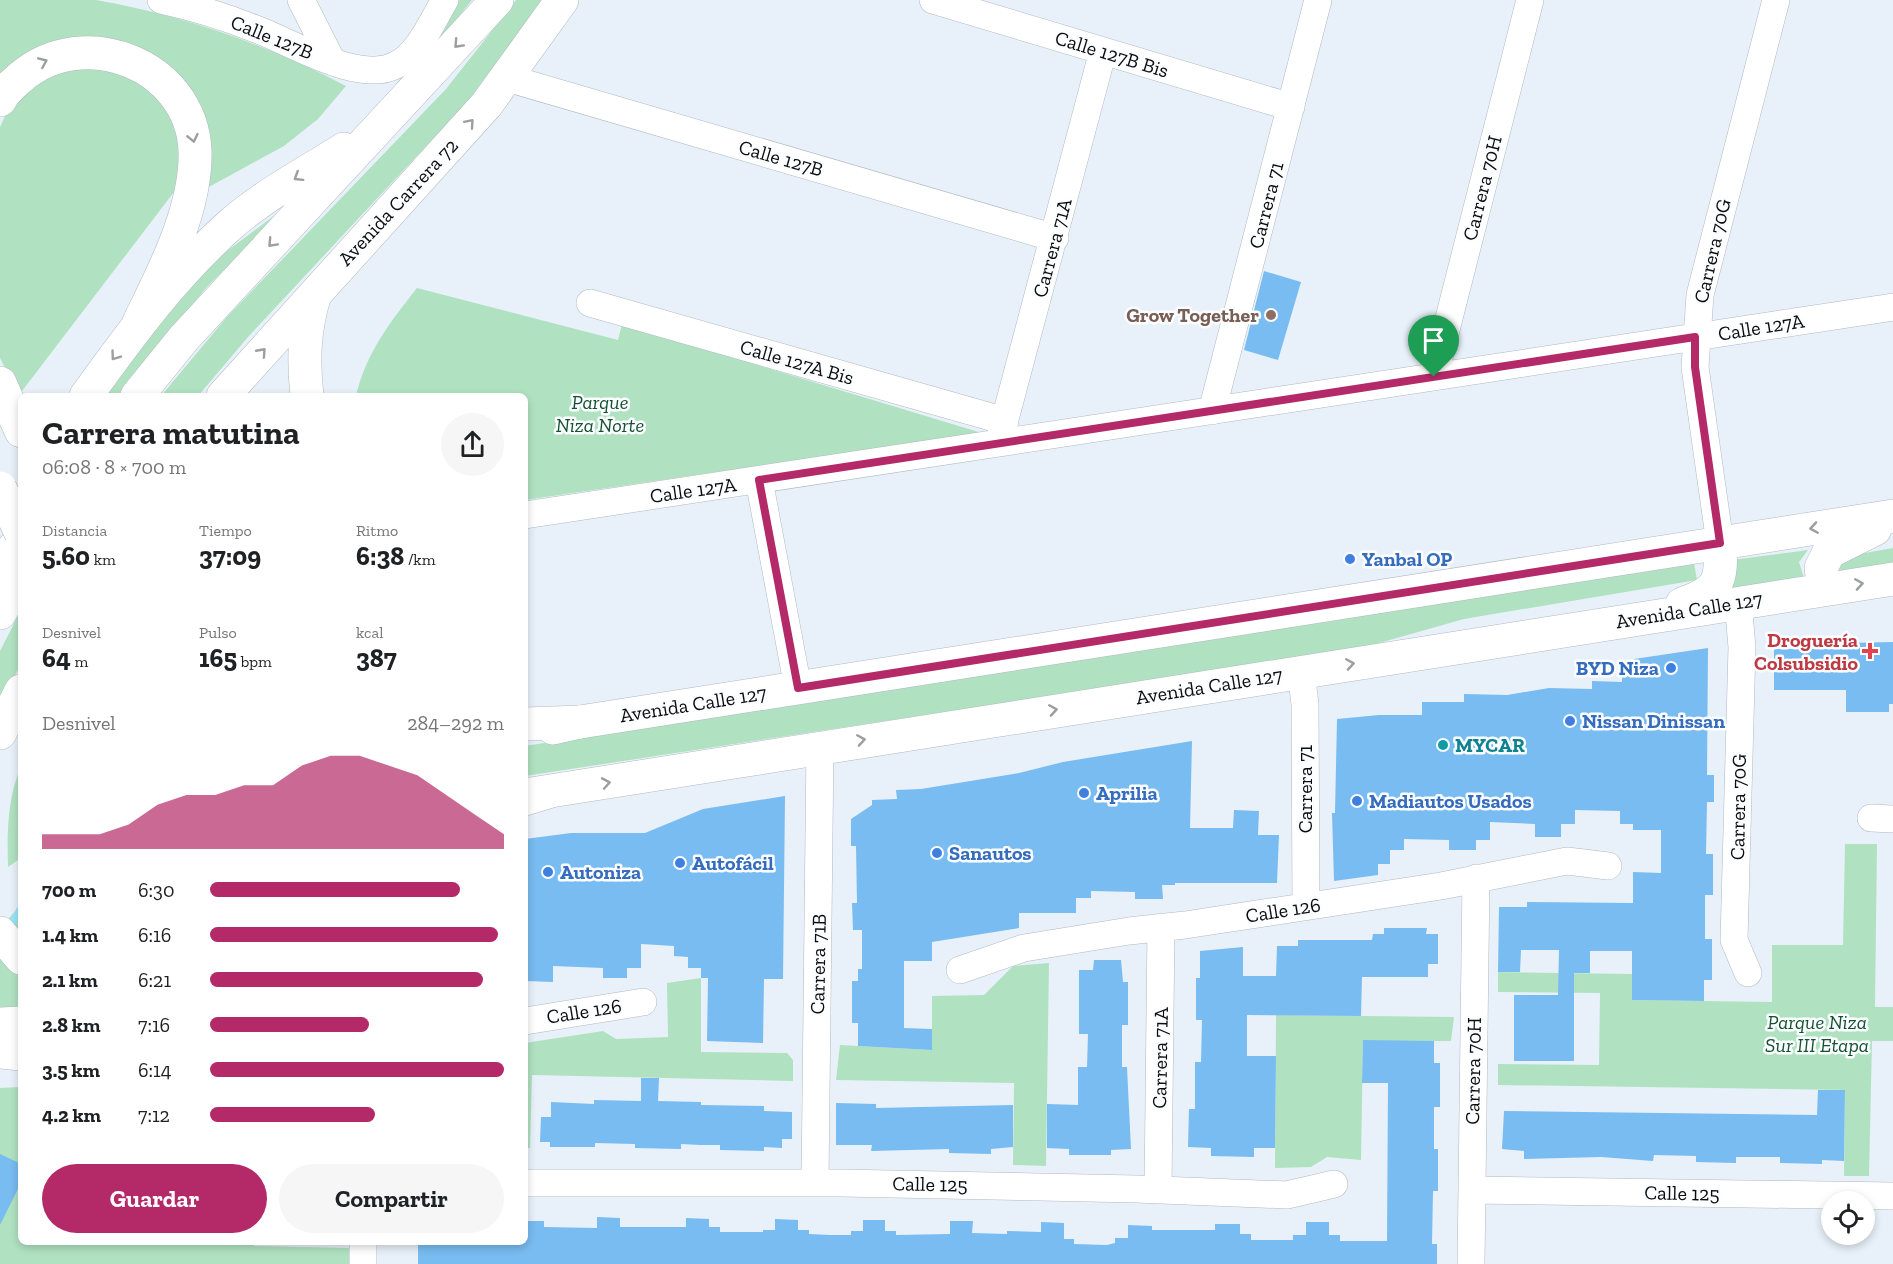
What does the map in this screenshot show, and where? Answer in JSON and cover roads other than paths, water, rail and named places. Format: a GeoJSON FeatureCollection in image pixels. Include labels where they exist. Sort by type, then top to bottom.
{"type":"FeatureCollection","features":[{"type":"Feature","properties":{"kind":"main road"},"geometry":{"type":"LineString","coordinates":[[139,393],[184,338],[497,0]]}},
{"type":"Feature","properties":{"kind":"main road","name":"Avenida Carrera 72"},"geometry":{"type":"LineString","coordinates":[[226,393],[317,290],[433,166],[507,78],[562,0]]}},
{"type":"Feature","properties":{"kind":"main road"},"geometry":{"type":"LineString","coordinates":[[0,100],[4,92],[35,66],[64,54],[110,53],[136,62],[160,78],[186,112],[195,150],[190,188],[170,258],[139,322]]}},
{"type":"Feature","properties":{"kind":"main road"},"geometry":{"type":"LineString","coordinates":[[88,393],[139,322],[170,286],[230,225],[263,200],[383,124]]}},
{"type":"Feature","properties":{"kind":"main road"},"geometry":{"type":"LineString","coordinates":[[307,393],[303,358],[305,334],[317,290]]}},
{"type":"Feature","properties":{"kind":"main road"},"geometry":{"type":"LineString","coordinates":[[3,390],[18,424]]}},
{"type":"Feature","properties":{"kind":"main road"},"geometry":{"type":"LineString","coordinates":[[0,488],[18,527]]}},
{"type":"Feature","properties":{"kind":"main road"},"geometry":{"type":"LineString","coordinates":[[0,522],[18,495]]}},
{"type":"Feature","properties":{"kind":"main road","name":"Avenida Calle 127"},"geometry":{"type":"LineString","coordinates":[[528,734],[580,722],[1893,516]]}},
{"type":"Feature","properties":{"kind":"main road"},"geometry":{"type":"LineString","coordinates":[[1824,589],[1821,568],[1829,552],[1893,520]]}},
{"type":"Feature","properties":{"kind":"main road"},"geometry":{"type":"LineString","coordinates":[[0,565],[18,543]]}},
{"type":"Feature","properties":{"kind":"main road"},"geometry":{"type":"LineString","coordinates":[[1644,617],[1707,594],[1718,583],[1722,573],[1720,543]]}},
{"type":"Feature","properties":{"kind":"main road","name":"Avenida Calle 127"},"geometry":{"type":"LineString","coordinates":[[533,795],[820,746],[1893,579]]}},
{"type":"Feature","properties":{"kind":"main road"},"geometry":{"type":"LineString","coordinates":[[0,613],[18,580]]}},
{"type":"Feature","properties":{"kind":"main road"},"geometry":{"type":"LineString","coordinates":[[0,734],[18,697]]}},
{"type":"Feature","properties":{"kind":"main road"},"geometry":{"type":"LineString","coordinates":[[528,724],[580,722]]}},
{"type":"Feature","properties":{"kind":"main road"},"geometry":{"type":"LineString","coordinates":[[0,933],[18,954]]}},
{"type":"Feature","properties":{"kind":"main road"},"geometry":{"type":"LineString","coordinates":[[0,1024],[18,1023]]}},
{"type":"Feature","properties":{"kind":"main road"},"geometry":{"type":"LineString","coordinates":[[0,1052],[18,1054]]}},
{"type":"Feature","properties":{"kind":"street","name":"Calle 127B"},"geometry":{"type":"LineString","coordinates":[[161,0],[202,4],[332,62],[358,69],[383,70],[395,66],[410,54],[445,0]]}},
{"type":"Feature","properties":{"kind":"street"},"geometry":{"type":"LineString","coordinates":[[301,0],[332,62]]}},
{"type":"Feature","properties":{"kind":"street","name":"Calle 127B Bis"},"geometry":{"type":"LineString","coordinates":[[933,0],[1291,107]]}},
{"type":"Feature","properties":{"kind":"street","name":"Carrera 71"},"geometry":{"type":"LineString","coordinates":[[1212,411],[1318,0]]}},
{"type":"Feature","properties":{"kind":"street","name":"Carrera 70H"},"geometry":{"type":"LineString","coordinates":[[1434,377],[1530,0]]}},
{"type":"Feature","properties":{"kind":"street","name":"Carrera 70G"},"geometry":{"type":"LineString","coordinates":[[1720,543],[1695,367],[1695,337],[1700,295],[1776,0]]}},
{"type":"Feature","properties":{"kind":"street","name":"Carrera 71A"},"geometry":{"type":"LineString","coordinates":[[1002,433],[1103,51]]}},
{"type":"Feature","properties":{"kind":"street","name":"Calle 127B"},"geometry":{"type":"LineString","coordinates":[[507,78],[1055,238]]}},
{"type":"Feature","properties":{"kind":"street","name":"Calle 127A Bis"},"geometry":{"type":"LineString","coordinates":[[590,303],[1002,433]]}},
{"type":"Feature","properties":{"kind":"street","name":"Calle 127A"},"geometry":{"type":"LineString","coordinates":[[528,514],[759,480],[1002,433],[1212,411],[1893,307]]}},
{"type":"Feature","properties":{"kind":"street"},"geometry":{"type":"LineString","coordinates":[[759,480],[798,688]]}},
{"type":"Feature","properties":{"kind":"street","name":"Carrera 70G"},"geometry":{"type":"LineString","coordinates":[[1738,602],[1742,647],[1734,940],[1748,973]]}},
{"type":"Feature","properties":{"kind":"street","name":"Carrera 71"},"geometry":{"type":"LineString","coordinates":[[1301,672],[1305,704],[1306,906]]}},
{"type":"Feature","properties":{"kind":"street","name":"Carrera 71B"},"geometry":{"type":"LineString","coordinates":[[815,1182],[820,746]]}},
{"type":"Feature","properties":{"kind":"street","name":"Calle 126"},"geometry":{"type":"LineString","coordinates":[[960,970],[1024,948],[1306,906],[1567,861],[1608,866]]}},
{"type":"Feature","properties":{"kind":"street","name":"Carrera 70H"},"geometry":{"type":"LineString","coordinates":[[1471,1264],[1476,878]]}},
{"type":"Feature","properties":{"kind":"street","name":"Carrera 71A"},"geometry":{"type":"LineString","coordinates":[[1158,1189],[1161,927]]}},
{"type":"Feature","properties":{"kind":"street","name":"Calle 126"},"geometry":{"type":"LineString","coordinates":[[528,1021],[643,1002]]}},
{"type":"Feature","properties":{"kind":"street","name":"Calle 125"},"geometry":{"type":"LineString","coordinates":[[528,1182],[815,1182],[1158,1189],[1287,1195],[1334,1184]]}},
{"type":"Feature","properties":{"kind":"street","name":"Calle 125"},"geometry":{"type":"LineString","coordinates":[[1472,1190],[1893,1196]]}},
{"type":"Feature","properties":{"kind":"street"},"geometry":{"type":"LineString","coordinates":[[363,1245],[363,1264]]}},
{"type":"Feature","properties":{"kind":"waterway"},"geometry":{"type":"LineString","coordinates":[[9,929],[18,913]]}},
{"type":"Feature","properties":{"kind":"place","name":"Grow Together"},"geometry":{"type":"Point","coordinates":[1271,315]}},
{"type":"Feature","properties":{"kind":"place","name":"Yanbal OP"},"geometry":{"type":"Point","coordinates":[1350,559]}},
{"type":"Feature","properties":{"kind":"place","name":"Droguería Colsubsidio"},"geometry":{"type":"Point","coordinates":[1870,651]}},
{"type":"Feature","properties":{"kind":"place","name":"BYD Niza"},"geometry":{"type":"Point","coordinates":[1671,668]}},
{"type":"Feature","properties":{"kind":"place","name":"Nissan Dinissan"},"geometry":{"type":"Point","coordinates":[1570,721]}},
{"type":"Feature","properties":{"kind":"place","name":"MYCAR"},"geometry":{"type":"Point","coordinates":[1443,745]}},
{"type":"Feature","properties":{"kind":"place","name":"Aprilia"},"geometry":{"type":"Point","coordinates":[1084,793]}},
{"type":"Feature","properties":{"kind":"place","name":"Madiautos Usados"},"geometry":{"type":"Point","coordinates":[1357,801]}},
{"type":"Feature","properties":{"kind":"place","name":"Sanautos"},"geometry":{"type":"Point","coordinates":[937,853]}},
{"type":"Feature","properties":{"kind":"place","name":"Autofácil"},"geometry":{"type":"Point","coordinates":[680,863]}},
{"type":"Feature","properties":{"kind":"place","name":"Autoniza"},"geometry":{"type":"Point","coordinates":[548,872]}},
{"type":"Feature","properties":{"kind":"park label","name":"Parque Niza Norte"},"geometry":{"type":"Point","coordinates":[600,414]}},
{"type":"Feature","properties":{"kind":"park label","name":"Parque Niza Sur III Etapa"},"geometry":{"type":"Point","coordinates":[1817,1034]}}]}
